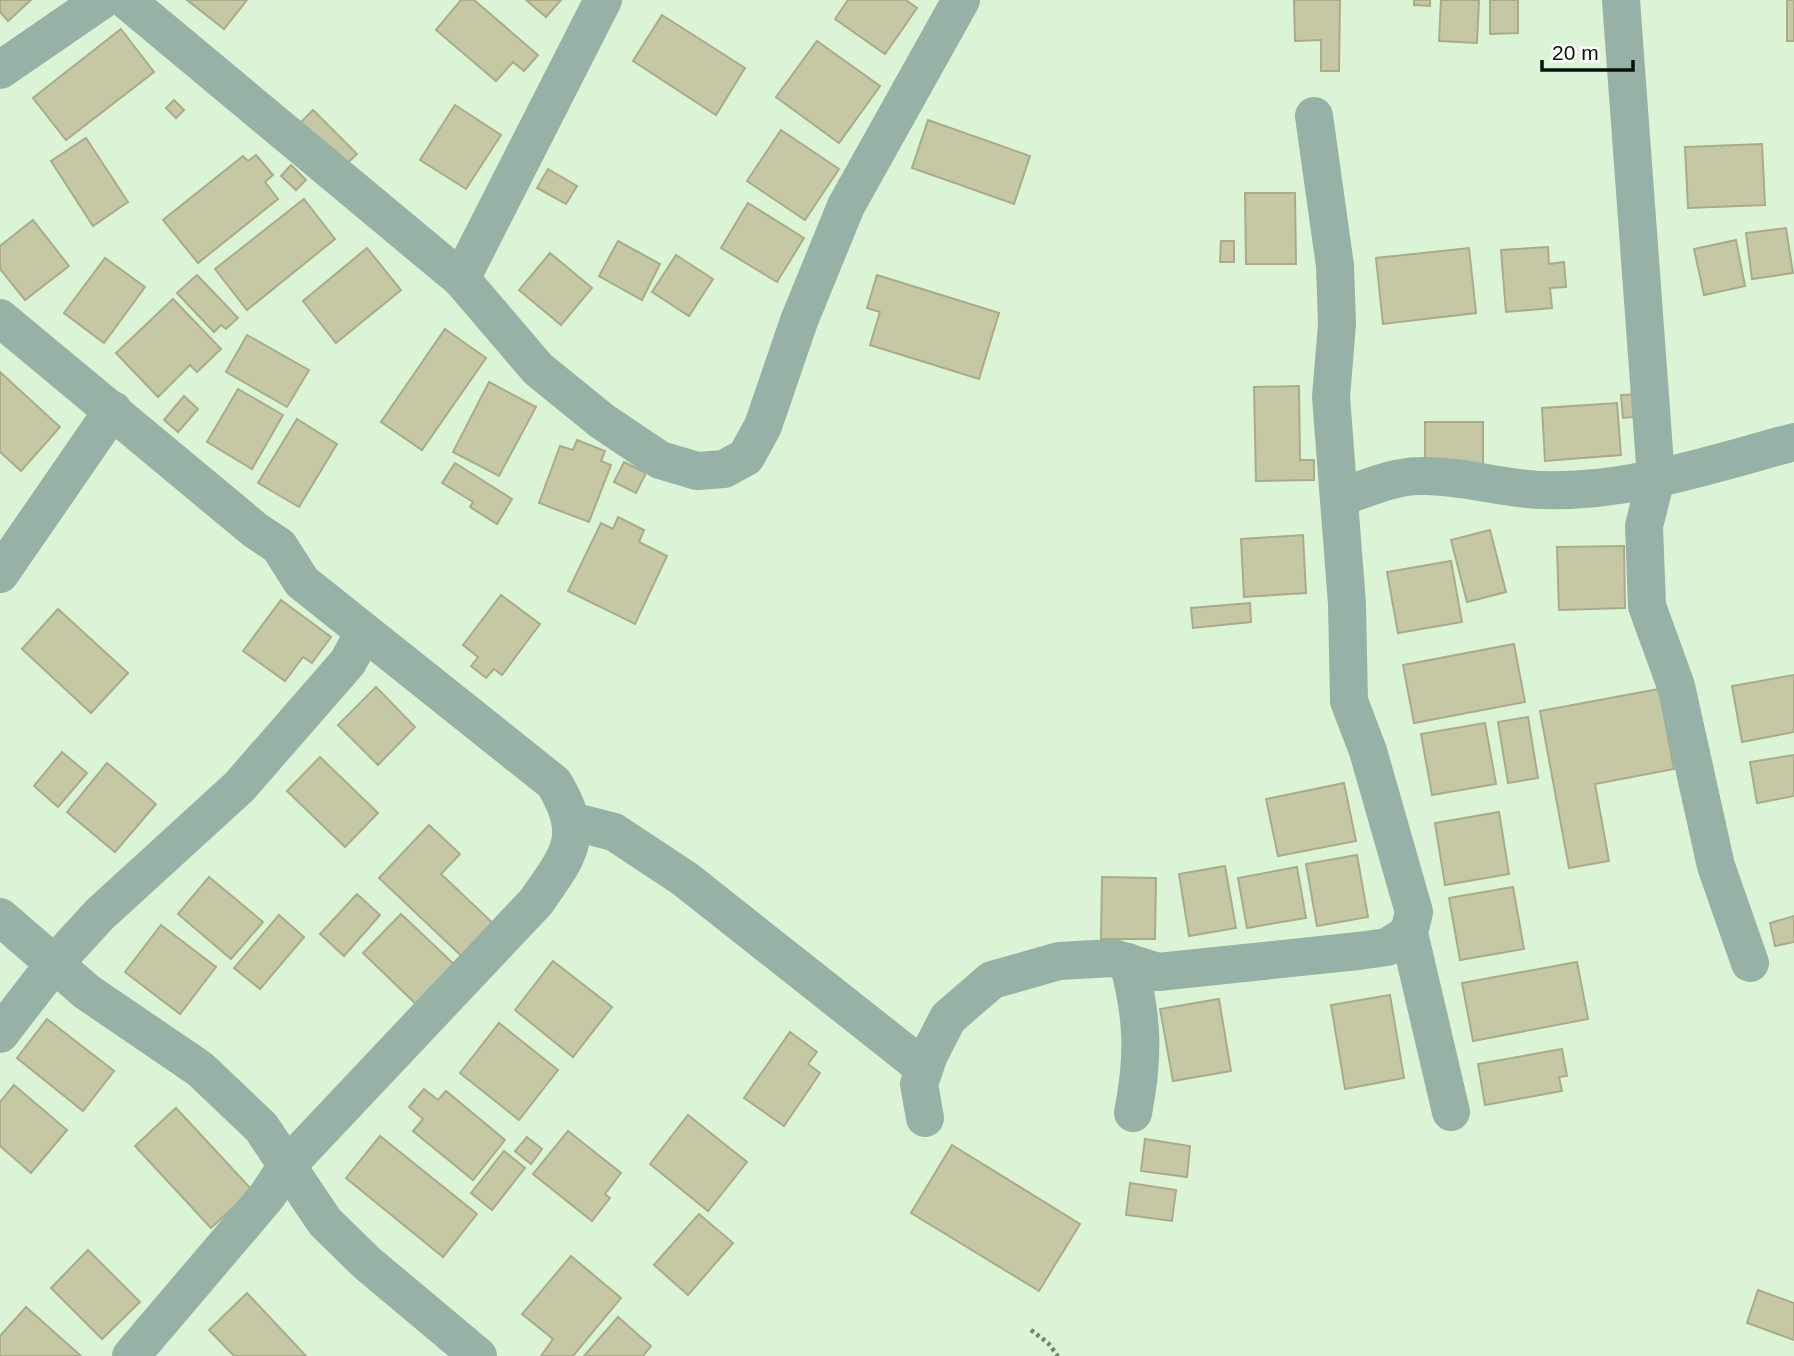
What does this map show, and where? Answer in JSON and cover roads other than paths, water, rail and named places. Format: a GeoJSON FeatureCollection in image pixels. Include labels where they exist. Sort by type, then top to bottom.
{"type":"FeatureCollection","features":[{"type":"Feature","properties":{"kind":"street"},"geometry":{"type":"LineString","coordinates":[[0,70],[102,0]]}},
{"type":"Feature","properties":{"kind":"street"},"geometry":{"type":"LineString","coordinates":[[126,0],[461,279],[538,369],[602,421],[660,460],[697,471],[724,469],[746,457],[763,426],[799,321],[846,206],[961,0]]}},
{"type":"Feature","properties":{"kind":"street"},"geometry":{"type":"LineString","coordinates":[[461,279],[603,0]]}},
{"type":"Feature","properties":{"kind":"street"},"geometry":{"type":"LineString","coordinates":[[1621,0],[1656,478],[1644,526],[1647,606],[1676,686],[1716,866],[1750,963]]}},
{"type":"Feature","properties":{"kind":"street"},"geometry":{"type":"LineString","coordinates":[[1314,116],[1335,266],[1337,324],[1331,397],[1347,604],[1349,701],[1368,751],[1403,867],[1414,912],[1409,933],[1451,1112]]}},
{"type":"Feature","properties":{"kind":"street"},"geometry":{"type":"LineString","coordinates":[[0,318],[255,530],[279,546],[302,582],[554,783],[570,809],[566,857],[536,902],[286,1167],[267,1196],[131,1356]]}},
{"type":"Feature","properties":{"kind":"street"},"geometry":{"type":"LineString","coordinates":[[0,573],[113,410]]}},
{"type":"Feature","properties":{"kind":"street"},"geometry":{"type":"LineString","coordinates":[[1339,498],[1387,481],[1420,475],[1542,490],[1595,488],[1656,478],[1794,443]]}},
{"type":"Feature","properties":{"kind":"street"},"geometry":{"type":"LineString","coordinates":[[0,1034],[54,964],[149,867],[239,787],[348,662],[364,632]]}},
{"type":"Feature","properties":{"kind":"street"},"geometry":{"type":"LineString","coordinates":[[571,821],[614,832],[685,879],[924,1068]]}},
{"type":"Feature","properties":{"kind":"street"},"geometry":{"type":"LineString","coordinates":[[0,917],[87,992],[200,1069],[261,1127],[325,1222],[367,1263],[478,1356]]}},
{"type":"Feature","properties":{"kind":"street"},"geometry":{"type":"LineString","coordinates":[[925,1118],[919,1084],[948,1018],[992,980],[1059,961],[1113,958],[1158,972],[1305,957],[1387,947],[1409,933]]}},
{"type":"Feature","properties":{"kind":"street"},"geometry":{"type":"LineString","coordinates":[[1128,962],[1142,1035],[1142,1060],[1133,1113]]}}]}
